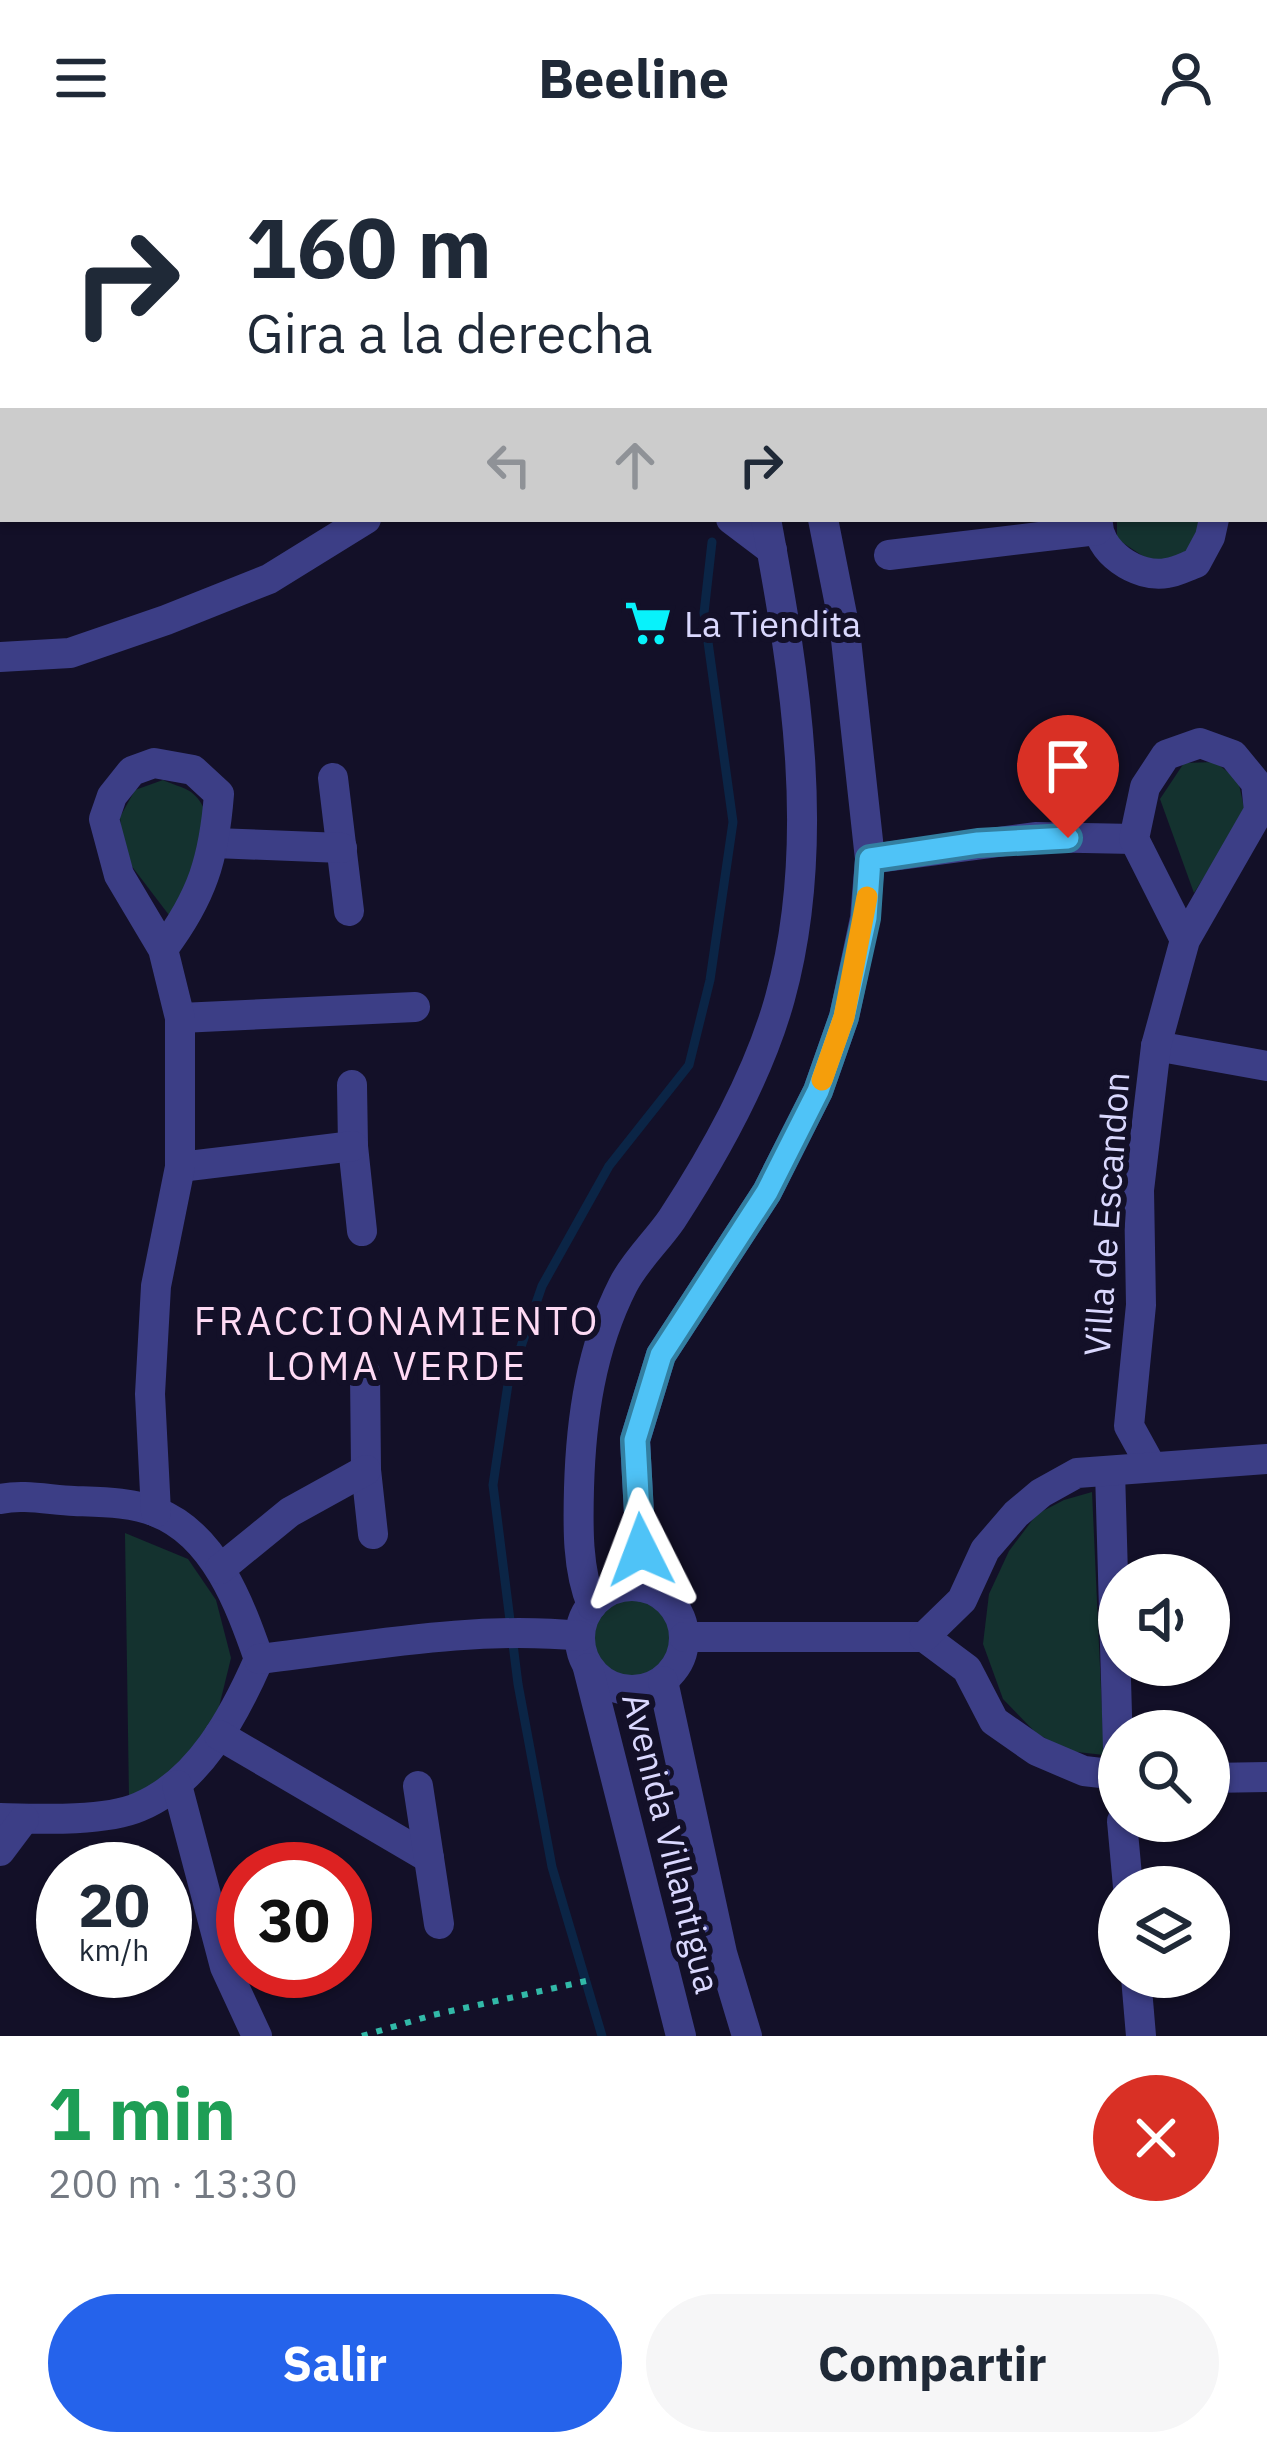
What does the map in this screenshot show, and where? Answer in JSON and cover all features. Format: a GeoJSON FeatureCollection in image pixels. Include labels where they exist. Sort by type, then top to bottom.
{"type":"FeatureCollection","features":[{"type":"Feature","properties":{"kind":"street"},"geometry":{"type":"LineString","coordinates":[[0,657],[70,652],[166,620],[269,579],[361,522]]}},
{"type":"Feature","properties":{"kind":"street"},"geometry":{"type":"LineString","coordinates":[[592,1605],[584,1586],[578,1510],[590,1375],[624,1283],[672,1219],[741,1096],[780,1001],[801,900],[802,802],[787,634],[769,534],[739,522]]}},
{"type":"Feature","properties":{"kind":"street"},"geometry":{"type":"LineString","coordinates":[[643,1587],[635,1440],[661,1355],[767,1192],[818,1091],[844,1017],[866,918],[870,859],[844,631],[824,522]]}},
{"type":"Feature","properties":{"kind":"street"},"geometry":{"type":"LineString","coordinates":[[889,555],[1098,525],[1107,548],[1136,570],[1164,574],[1196,563],[1213,522]]}},
{"type":"Feature","properties":{"kind":"street"},"geometry":{"type":"LineString","coordinates":[[787,634],[820,646],[830,644],[844,631]]}},
{"type":"Feature","properties":{"kind":"street","name":"Villa de Escandon"},"geometry":{"type":"LineString","coordinates":[[1129,1426],[1142,1305],[1139,1190],[1156,1046],[1185,940],[1258,812],[1256,783],[1233,755],[1200,743],[1166,754],[1145,787],[1135,839]]}},
{"type":"Feature","properties":{"kind":"street"},"geometry":{"type":"LineString","coordinates":[[156,1512],[151,1394],[156,1286],[180,1167],[180,1018],[163,949],[118,875],[104,819],[112,796],[132,771],[154,763],[193,770],[219,794],[215,843],[198,893],[163,949]]}},
{"type":"Feature","properties":{"kind":"street"},"geometry":{"type":"LineString","coordinates":[[333,778],[349,911]]}},
{"type":"Feature","properties":{"kind":"street"},"geometry":{"type":"LineString","coordinates":[[870,859],[1035,837],[1135,839],[1185,940]]}},
{"type":"Feature","properties":{"kind":"street"},"geometry":{"type":"LineString","coordinates":[[215,843],[341,848]]}},
{"type":"Feature","properties":{"kind":"street"},"geometry":{"type":"LineString","coordinates":[[180,1018],[415,1007]]}},
{"type":"Feature","properties":{"kind":"street"},"geometry":{"type":"LineString","coordinates":[[1156,1046],[1267,1066]]}},
{"type":"Feature","properties":{"kind":"street"},"geometry":{"type":"LineString","coordinates":[[352,1085],[362,1231]]}},
{"type":"Feature","properties":{"kind":"street"},"geometry":{"type":"LineString","coordinates":[[180,1167],[353,1146]]}},
{"type":"Feature","properties":{"kind":"street"},"geometry":{"type":"LineString","coordinates":[[365,1373],[366,1469],[373,1534]]}},
{"type":"Feature","properties":{"kind":"street"},"geometry":{"type":"LineString","coordinates":[[924,1637],[962,1600],[985,1550],[1016,1514],[1041,1492],[1077,1473],[1129,1426],[1150,1466]]}},
{"type":"Feature","properties":{"kind":"street"},"geometry":{"type":"LineString","coordinates":[[1077,1473],[1267,1459]]}},
{"type":"Feature","properties":{"kind":"street"},"geometry":{"type":"LineString","coordinates":[[220,1569],[290,1512],[366,1469]]}},
{"type":"Feature","properties":{"kind":"street"},"geometry":{"type":"LineString","coordinates":[[1110,1471],[1117,1710]]}},
{"type":"Feature","properties":{"kind":"street"},"geometry":{"type":"LineString","coordinates":[[0,1852],[12,1818],[62,1819],[136,1809],[177,1785],[219,1735],[259,1659],[242,1609],[220,1569],[197,1539],[156,1512],[2,1496]]}},
{"type":"Feature","properties":{"kind":"street"},"geometry":{"type":"LineString","coordinates":[[643,1587],[664,1596],[679,1614],[682,1654],[663,1681],[632,1691],[615,1688],[588,1668],[580,1636],[592,1605],[615,1588],[643,1587]]}},
{"type":"Feature","properties":{"kind":"street"},"geometry":{"type":"LineString","coordinates":[[259,1659],[479,1634],[580,1636]]}},
{"type":"Feature","properties":{"kind":"street"},"geometry":{"type":"LineString","coordinates":[[684,1636],[924,1637],[967,1669],[994,1721],[1036,1751],[1098,1774]]}},
{"type":"Feature","properties":{"kind":"street","name":"Avenida Villantigua"},"geometry":{"type":"LineString","coordinates":[[588,1668],[681,2036]]}},
{"type":"Feature","properties":{"kind":"street","name":"Avenida Villantigua"},"geometry":{"type":"LineString","coordinates":[[663,1681],[722,1953],[747,2036]]}},
{"type":"Feature","properties":{"kind":"street"},"geometry":{"type":"LineString","coordinates":[[219,1735],[429,1858]]}},
{"type":"Feature","properties":{"kind":"street"},"geometry":{"type":"LineString","coordinates":[[1230,1778],[1267,1777]]}},
{"type":"Feature","properties":{"kind":"street"},"geometry":{"type":"LineString","coordinates":[[177,1785],[225,1967],[257,2036]]}},
{"type":"Feature","properties":{"kind":"street"},"geometry":{"type":"LineString","coordinates":[[418,1786],[440,1924]]}},
{"type":"Feature","properties":{"kind":"street"},"geometry":{"type":"LineString","coordinates":[[1138,1998],[1142,2036]]}},
{"type":"Feature","properties":{"kind":"path"},"geometry":{"type":"LineString","coordinates":[[362,2036],[586,1981]]}},
{"type":"Feature","properties":{"kind":"green space"},"geometry":{"type":"Polygon","coordinates":[[[1117,522],[1199,522],[1183,558],[1155,564],[1117,539],[1117,522]]]}},
{"type":"Feature","properties":{"kind":"green space"},"geometry":{"type":"Polygon","coordinates":[[[1215,762],[1238,780],[1245,812],[1194,893],[1160,799],[1184,763],[1215,762]]]}},
{"type":"Feature","properties":{"kind":"green space"},"geometry":{"type":"Polygon","coordinates":[[[163,780],[191,792],[207,820],[202,854],[172,919],[124,856],[120,817],[135,790],[163,780]]]}},
{"type":"Feature","properties":{"kind":"green space"},"geometry":{"type":"Polygon","coordinates":[[[1092,1492],[1102,1710],[1098,1710],[1098,1754],[1068,1751],[1036,1733],[1003,1699],[983,1644],[989,1594],[1009,1551],[1037,1514],[1092,1492]]]}},
{"type":"Feature","properties":{"kind":"green space"},"geometry":{"type":"Polygon","coordinates":[[[125,1533],[188,1559],[216,1600],[231,1658],[214,1727],[169,1779],[129,1797],[125,1533]]]}},
{"type":"Feature","properties":{"kind":"green space"},"geometry":{"type":"Polygon","coordinates":[[[631,1598],[661,1610],[673,1640],[661,1670],[631,1682],[601,1670],[589,1640],[601,1610],[631,1598]]]}},
{"type":"Feature","properties":{"kind":"waterway"},"geometry":{"type":"LineString","coordinates":[[602,2036],[552,1867],[518,1684],[493,1485],[508,1384],[542,1286],[609,1166],[689,1065],[710,980],[733,822],[704,613],[712,542]]}},
{"type":"Feature","properties":{"kind":"slow traffic"},"geometry":{"type":"LineString","coordinates":[[822,1080],[844,1017],[867,897]]}},
{"type":"Feature","properties":{"kind":"place","name":"La Tiendita"},"geometry":{"type":"Point","coordinates":[648,623]}},
{"type":"Feature","properties":{"kind":"district","name":"FRACCIONAMIENTO LOMA VERDE"},"geometry":{"type":"Point","coordinates":[397,1342]}},
{"type":"Feature","properties":{"kind":"route"},"geometry":{"type":"LineString","coordinates":[[641,1550],[635,1440],[661,1355],[767,1192],[818,1091],[844,1017],[866,918],[870,859],[978,843],[1068,838]]}}]}
